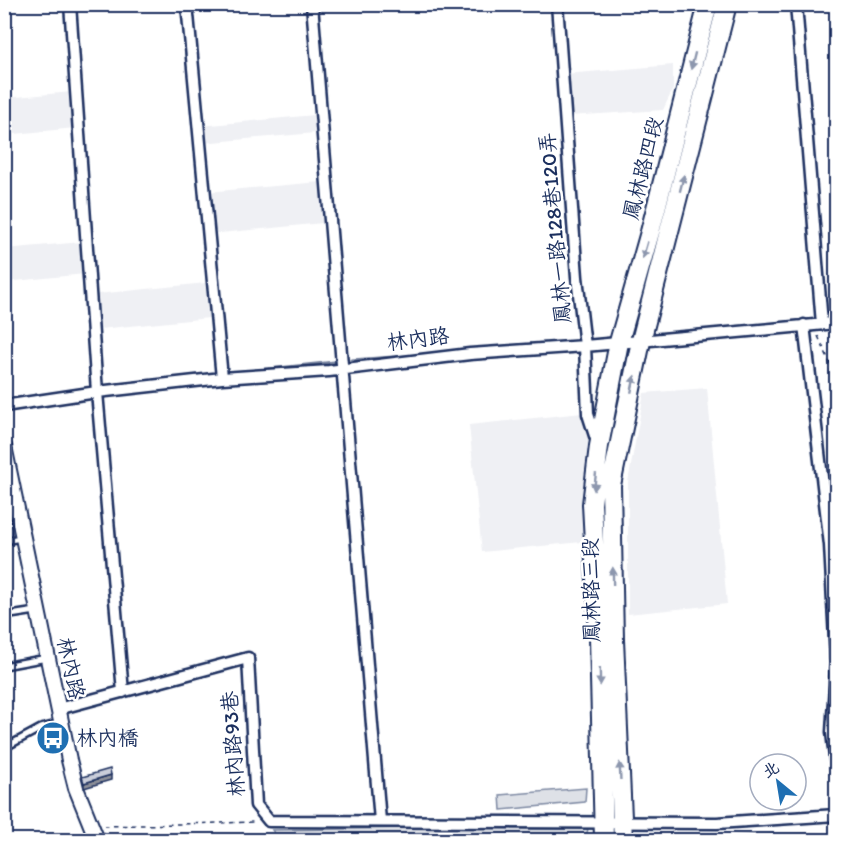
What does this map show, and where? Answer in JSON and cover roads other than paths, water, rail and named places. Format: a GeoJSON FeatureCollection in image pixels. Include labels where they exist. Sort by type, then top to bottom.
{"type":"FeatureCollection","features":[{"type":"Feature","properties":{"kind":"main road","name":"鳳林路四段"},"geometry":{"type":"LineString","coordinates":[[620,342],[708,4]]}},
{"type":"Feature","properties":{"kind":"main road","name":"鳳林路四段"},"geometry":{"type":"LineString","coordinates":[[641,341],[727,4]]}},
{"type":"Feature","properties":{"kind":"main road","name":"鳳林路三段"},"geometry":{"type":"LineString","coordinates":[[622,831],[614,640],[611,485],[641,341]]}},
{"type":"Feature","properties":{"kind":"main road","name":"鳳林路三段"},"geometry":{"type":"LineString","coordinates":[[603,830],[599,637],[592,504],[599,446],[620,342]]}},
{"type":"Feature","properties":{"kind":"street"},"geometry":{"type":"LineString","coordinates":[[187,4],[222,378]]}},
{"type":"Feature","properties":{"kind":"street"},"geometry":{"type":"LineString","coordinates":[[312,4],[380,821],[622,831],[837,815]]}},
{"type":"Feature","properties":{"kind":"street","name":"鳳林一路128巷120弄"},"geometry":{"type":"LineString","coordinates":[[556,4],[577,277],[585,346],[588,414],[599,446]]}},
{"type":"Feature","properties":{"kind":"street"},"geometry":{"type":"LineString","coordinates":[[796,4],[813,325],[837,659]]}},
{"type":"Feature","properties":{"kind":"street"},"geometry":{"type":"LineString","coordinates":[[58,709],[123,692],[97,392],[70,5]]}},
{"type":"Feature","properties":{"kind":"street","name":"林內路"},"geometry":{"type":"LineString","coordinates":[[4,406],[97,392],[222,378],[343,369],[470,354],[837,323]]}},
{"type":"Feature","properties":{"kind":"street","name":"林內路"},"geometry":{"type":"LineString","coordinates":[[4,446],[76,788],[97,840]]}},
{"type":"Feature","properties":{"kind":"street","name":"林內路93巷"},"geometry":{"type":"LineString","coordinates":[[123,692],[248,658],[256,805],[269,822],[380,821]]}},
{"type":"Feature","properties":{"kind":"street"},"geometry":{"type":"LineString","coordinates":[[837,666],[832,732],[837,767]]}},
{"type":"Feature","properties":{"kind":"lane"},"geometry":{"type":"LineString","coordinates":[[70,5],[80,4]]}},
{"type":"Feature","properties":{"kind":"lane"},"geometry":{"type":"LineString","coordinates":[[4,541],[22,537]]}},
{"type":"Feature","properties":{"kind":"lane"},"geometry":{"type":"LineString","coordinates":[[4,616],[38,610]]}},
{"type":"Feature","properties":{"kind":"lane"},"geometry":{"type":"LineString","coordinates":[[4,666],[47,658]]}},
{"type":"Feature","properties":{"kind":"lane"},"geometry":{"type":"LineString","coordinates":[[4,747],[41,728],[61,723]]}},
{"type":"Feature","properties":{"kind":"waterway"},"geometry":{"type":"LineString","coordinates":[[655,334],[668,333]]}},
{"type":"Feature","properties":{"kind":"waterway"},"geometry":{"type":"LineString","coordinates":[[593,340],[612,338]]}},
{"type":"Feature","properties":{"kind":"waterway"},"geometry":{"type":"LineString","coordinates":[[565,342],[580,341]]}},
{"type":"Feature","properties":{"kind":"waterway"},"geometry":{"type":"LineString","coordinates":[[351,360],[421,355]]}},
{"type":"Feature","properties":{"kind":"waterway"},"geometry":{"type":"LineString","coordinates":[[250,371],[334,362]]}},
{"type":"Feature","properties":{"kind":"waterway"},"geometry":{"type":"LineString","coordinates":[[630,838],[682,840],[810,834],[836,835]]}},
{"type":"Feature","properties":{"kind":"waterway"},"geometry":{"type":"LineString","coordinates":[[106,840],[118,840]]}},
{"type":"Feature","properties":{"kind":"place","name":"林內橋"},"geometry":{"type":"Point","coordinates":[53,738]}}]}
